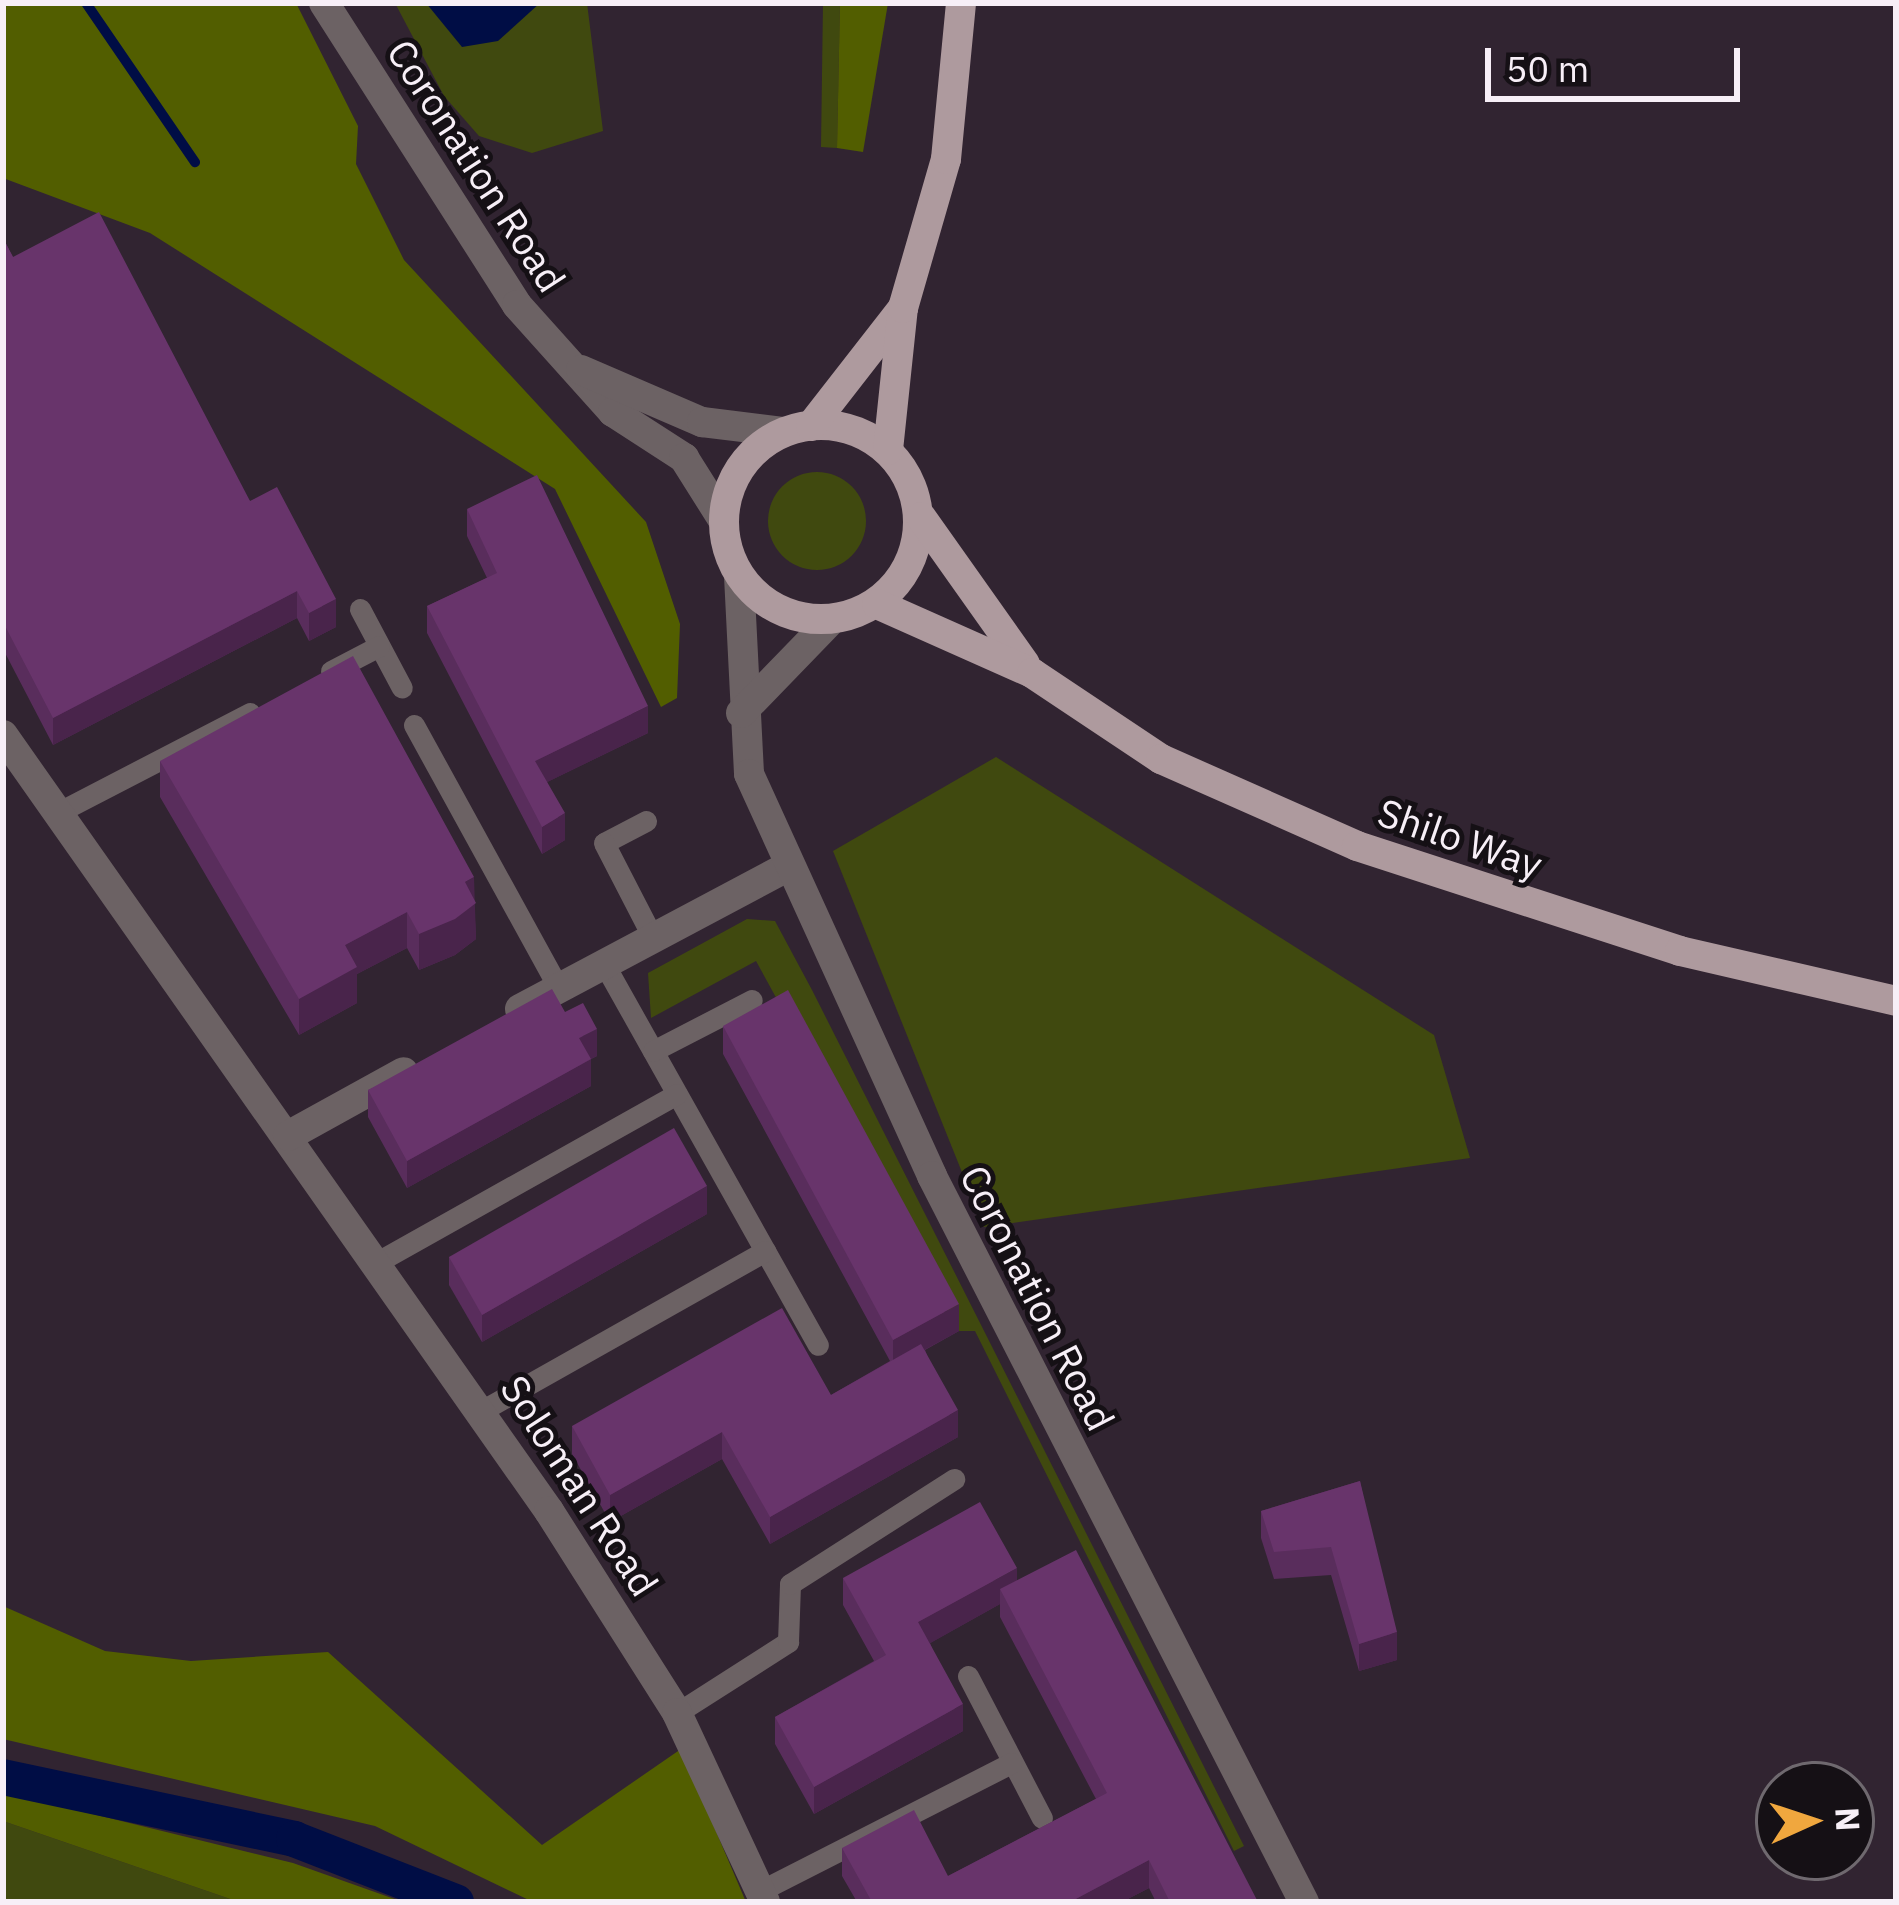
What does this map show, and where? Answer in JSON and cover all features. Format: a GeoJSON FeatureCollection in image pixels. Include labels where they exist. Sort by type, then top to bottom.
{"type":"FeatureCollection","features":[{"type":"Feature","properties":{"kind":"main road"},"geometry":{"type":"LineString","coordinates":[[903,308],[798,429],[734,472],[723,520],[739,576],[769,604],[831,620],[878,604],[904,575],[921,517],[887,451],[903,308],[946,159],[962,3]]}},
{"type":"Feature","properties":{"kind":"main road"},"geometry":{"type":"LineString","coordinates":[[798,429],[887,451]]}},
{"type":"Feature","properties":{"kind":"main road","name":"Shilo Way"},"geometry":{"type":"LineString","coordinates":[[921,517],[1031,673]]}},
{"type":"Feature","properties":{"kind":"main road","name":"Shilo Way"},"geometry":{"type":"LineString","coordinates":[[878,604],[1031,673],[1160,759],[1358,846],[1680,951],[1896,1001]]}},
{"type":"Feature","properties":{"kind":"street","name":"Coronation Road"},"geometry":{"type":"LineString","coordinates":[[324,3],[517,305],[613,412],[684,458],[723,520]]}},
{"type":"Feature","properties":{"kind":"street","name":"Coronation Road"},"geometry":{"type":"LineString","coordinates":[[570,365],[702,422],[798,429]]}},
{"type":"Feature","properties":{"kind":"street","name":"Coronation Road"},"geometry":{"type":"LineString","coordinates":[[739,576],[741,713],[749,773],[932,1176],[1304,1902]]}},
{"type":"Feature","properties":{"kind":"street"},"geometry":{"type":"LineString","coordinates":[[741,713],[831,620]]}},
{"type":"Feature","properties":{"kind":"street","name":"Soloman Road"},"geometry":{"type":"LineString","coordinates":[[3,735],[381,1260],[483,1410],[677,1713],[763,1896]]}},
{"type":"Feature","properties":{"kind":"street"},"geometry":{"type":"LineString","coordinates":[[496,1022],[789,866]]}},
{"type":"Feature","properties":{"kind":"street"},"geometry":{"type":"LineString","coordinates":[[288,1136],[434,1056]]}},
{"type":"Feature","properties":{"kind":"lane"},"geometry":{"type":"LineString","coordinates":[[360,609],[402,688]]}},
{"type":"Feature","properties":{"kind":"lane"},"geometry":{"type":"LineString","coordinates":[[58,812],[379,646]]}},
{"type":"Feature","properties":{"kind":"lane"},"geometry":{"type":"LineString","coordinates":[[414,725],[558,987]]}},
{"type":"Feature","properties":{"kind":"lane"},"geometry":{"type":"LineString","coordinates":[[646,821],[604,843],[652,936]]}},
{"type":"Feature","properties":{"kind":"lane"},"geometry":{"type":"LineString","coordinates":[[603,962],[818,1345]]}},
{"type":"Feature","properties":{"kind":"lane"},"geometry":{"type":"LineString","coordinates":[[653,1051],[752,1000]]}},
{"type":"Feature","properties":{"kind":"lane"},"geometry":{"type":"LineString","coordinates":[[381,1260],[677,1094]]}},
{"type":"Feature","properties":{"kind":"lane"},"geometry":{"type":"LineString","coordinates":[[483,1410],[765,1251]]}},
{"type":"Feature","properties":{"kind":"lane"},"geometry":{"type":"LineString","coordinates":[[677,1713],[788,1642],[790,1584],[954,1479]]}},
{"type":"Feature","properties":{"kind":"lane"},"geometry":{"type":"LineString","coordinates":[[968,1676],[1042,1818]]}},
{"type":"Feature","properties":{"kind":"lane"},"geometry":{"type":"LineString","coordinates":[[763,1896],[1011,1763]]}},
{"type":"Feature","properties":{"kind":"green space"},"geometry":{"type":"Polygon","coordinates":[[[3,3],[296,3],[358,126],[356,164],[404,260],[646,522],[680,624],[677,698],[661,707],[555,489],[150,233],[3,178],[3,3]]]}},
{"type":"Feature","properties":{"kind":"green space"},"geometry":{"type":"Polygon","coordinates":[[[395,3],[587,3],[603,131],[532,153],[479,136],[444,96],[395,3]]]}},
{"type":"Feature","properties":{"kind":"green space"},"geometry":{"type":"Polygon","coordinates":[[[823,3],[840,3],[837,148],[821,147],[823,3]]]}},
{"type":"Feature","properties":{"kind":"green space"},"geometry":{"type":"Polygon","coordinates":[[[840,3],[888,3],[863,152],[837,148],[840,3]]]}},
{"type":"Feature","properties":{"kind":"green space"},"geometry":{"type":"Polygon","coordinates":[[[817,472],[836,475],[852,486],[863,502],[863,540],[852,556],[836,567],[817,570],[798,567],[782,556],[771,540],[768,521],[771,502],[782,486],[798,475],[817,472]]]}},
{"type":"Feature","properties":{"kind":"green space"},"geometry":{"type":"Polygon","coordinates":[[[996,757],[1434,1035],[1470,1158],[984,1227],[833,851],[996,757]]]}},
{"type":"Feature","properties":{"kind":"green space"},"geometry":{"type":"Polygon","coordinates":[[[747,919],[775,921],[812,990],[1244,1846],[1234,1851],[975,1331],[959,1331],[756,961],[651,1018],[648,973],[747,919]]]}},
{"type":"Feature","properties":{"kind":"green space"},"geometry":{"type":"Polygon","coordinates":[[[3,1606],[105,1651],[191,1661],[328,1652],[542,1845],[681,1749],[746,1902],[533,1902],[375,1826],[3,1739],[3,1606]]]}},
{"type":"Feature","properties":{"kind":"green space"},"geometry":{"type":"Polygon","coordinates":[[[3,1792],[293,1863],[403,1902],[239,1902],[3,1821],[3,1792]]]}},
{"type":"Feature","properties":{"kind":"green space"},"geometry":{"type":"Polygon","coordinates":[[[3,1821],[239,1902],[3,1902],[3,1821]]]}},
{"type":"Feature","properties":{"kind":"shaded area"},"geometry":{"type":"Polygon","coordinates":[[[426,3],[540,3],[498,41],[462,47],[426,3]]]}},
{"type":"Feature","properties":{"kind":"building"},"geometry":{"type":"Polygon","coordinates":[[[99,212],[250,501],[277,487],[336,599],[309,613],[297,591],[53,718],[3,622],[3,238],[13,257],[99,212]]]}},
{"type":"Feature","properties":{"kind":"building"},"geometry":{"type":"Polygon","coordinates":[[[537,475],[648,706],[535,761],[565,813],[542,827],[427,606],[497,573],[467,509],[537,475]]]}},
{"type":"Feature","properties":{"kind":"building"},"geometry":{"type":"Polygon","coordinates":[[[353,656],[474,877],[465,882],[476,903],[455,919],[419,934],[407,912],[345,945],[357,967],[299,999],[160,761],[353,656]]]}},
{"type":"Feature","properties":{"kind":"building"},"geometry":{"type":"Polygon","coordinates":[[[552,989],[565,1012],[583,1003],[597,1029],[579,1038],[591,1059],[407,1161],[368,1090],[552,989]]]}},
{"type":"Feature","properties":{"kind":"building"},"geometry":{"type":"Polygon","coordinates":[[[788,990],[959,1304],[893,1340],[723,1026],[788,990]]]}},
{"type":"Feature","properties":{"kind":"building"},"geometry":{"type":"Polygon","coordinates":[[[674,1128],[707,1186],[482,1315],[449,1257],[674,1128]]]}},
{"type":"Feature","properties":{"kind":"building"},"geometry":{"type":"Polygon","coordinates":[[[782,1308],[831,1395],[921,1344],[958,1410],[770,1517],[722,1432],[610,1495],[572,1426],[782,1308]]]}},
{"type":"Feature","properties":{"kind":"building"},"geometry":{"type":"Polygon","coordinates":[[[1360,1481],[1397,1632],[1359,1644],[1331,1547],[1274,1552],[1261,1511],[1360,1481]]]}},
{"type":"Feature","properties":{"kind":"building"},"geometry":{"type":"Polygon","coordinates":[[[980,1502],[1017,1568],[918,1622],[963,1704],[814,1787],[775,1717],[886,1655],[843,1578],[980,1502]]]}},
{"type":"Feature","properties":{"kind":"building"},"geometry":{"type":"Polygon","coordinates":[[[1076,1550],[1258,1902],[1170,1902],[1149,1860],[1070,1902],[872,1902],[842,1848],[914,1810],[948,1876],[1107,1793],[1000,1589],[1076,1550]]]}},
{"type":"Feature","properties":{"kind":"waterway"},"geometry":{"type":"LineString","coordinates":[[86,3],[195,162]]}},
{"type":"Feature","properties":{"kind":"waterway"},"geometry":{"type":"LineString","coordinates":[[3,1777],[294,1839],[456,1902]]}}]}
